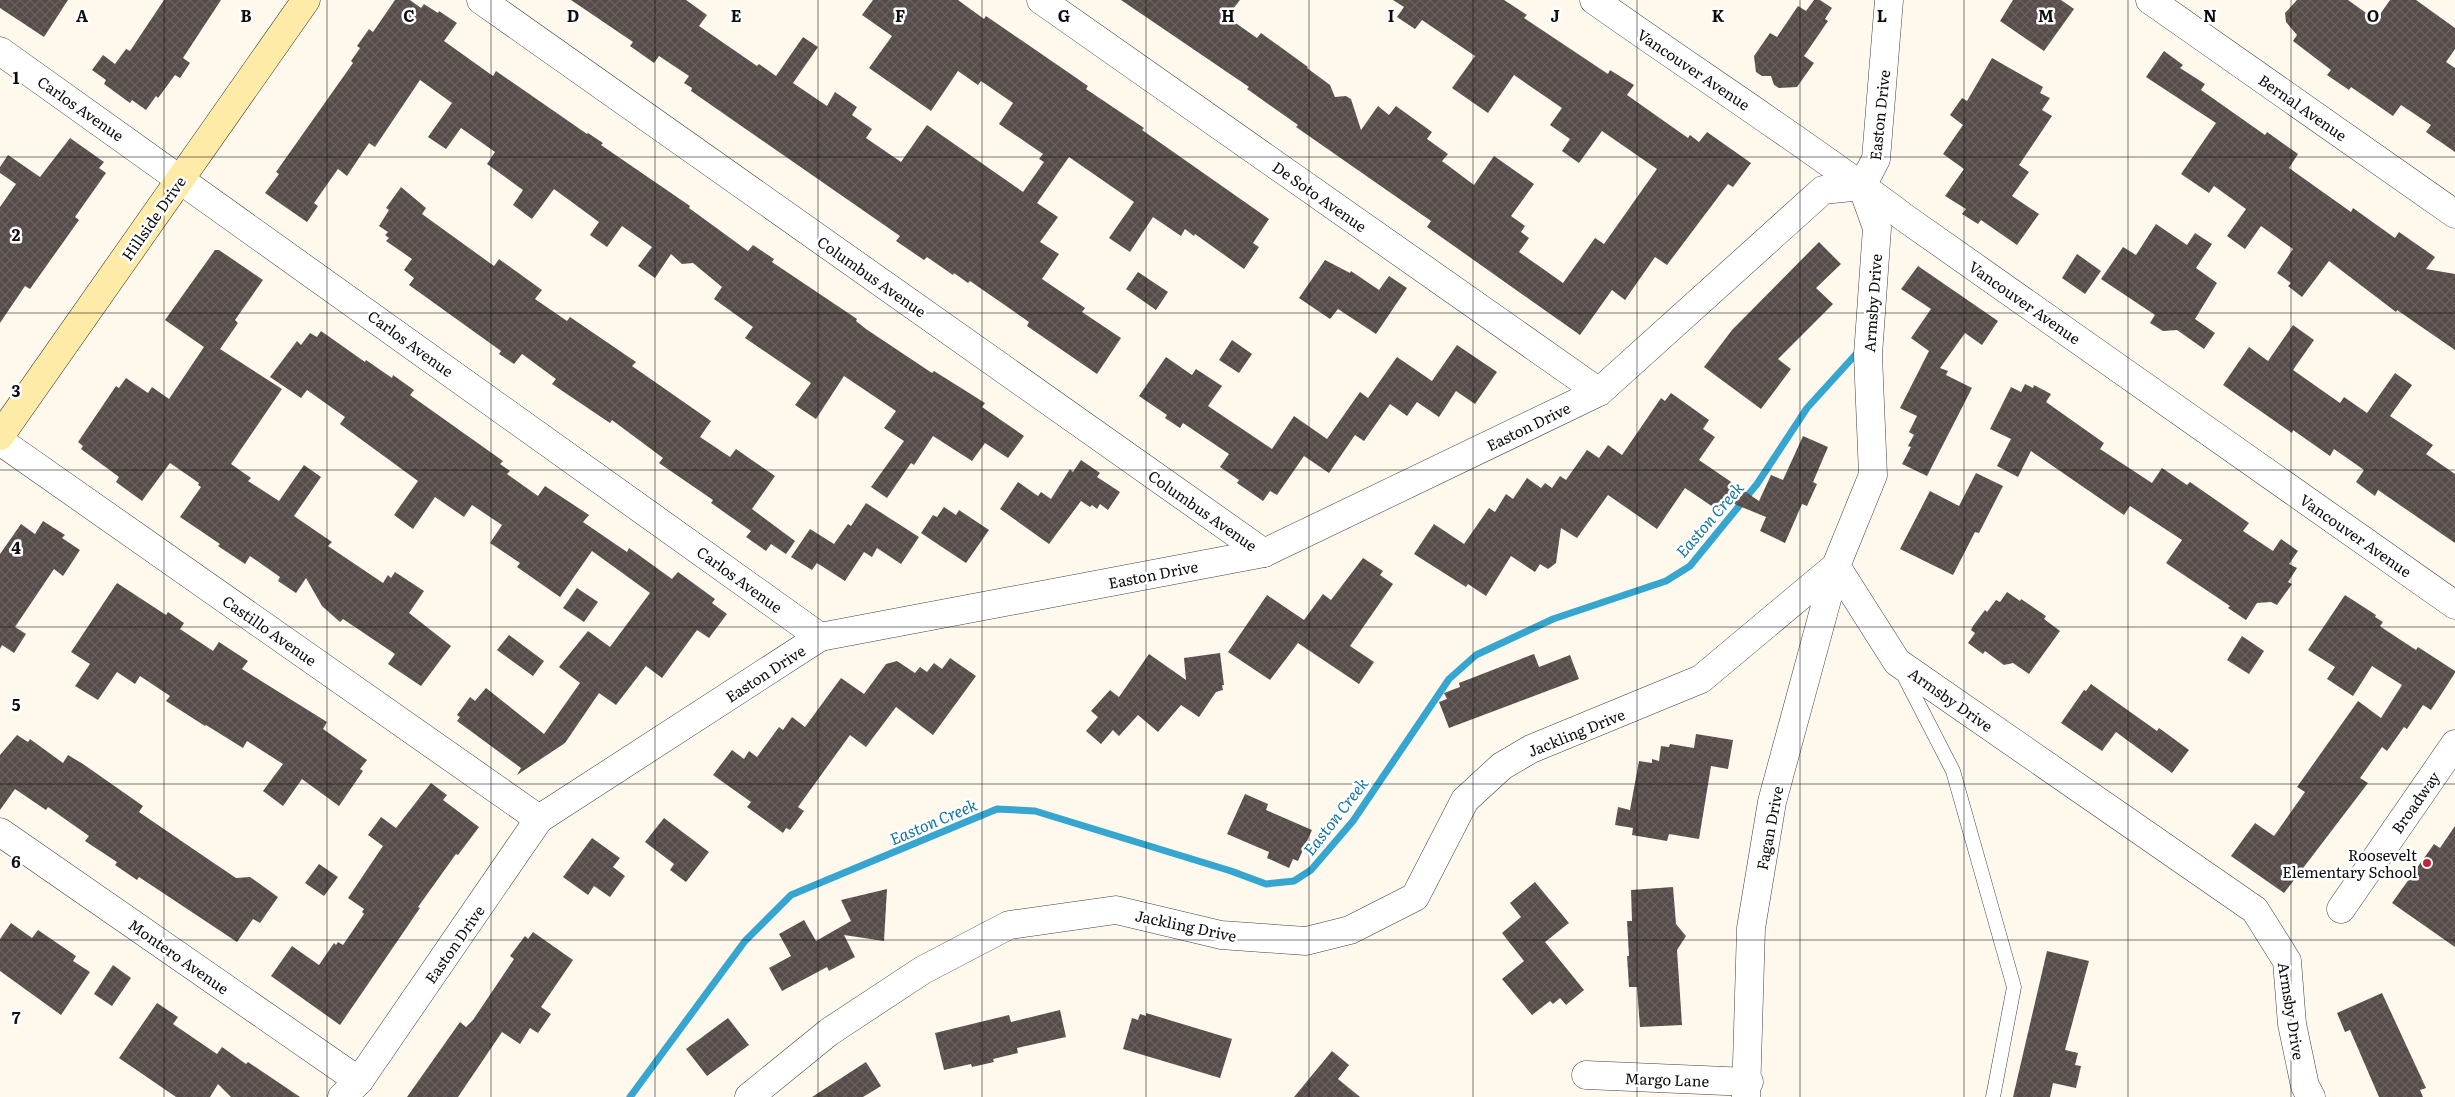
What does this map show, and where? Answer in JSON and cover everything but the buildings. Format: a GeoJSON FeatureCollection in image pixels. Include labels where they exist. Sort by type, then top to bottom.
{"type":"FeatureCollection","features":[{"type":"Feature","properties":{"kind":"main road","name":"Hillside Drive"},"geometry":{"type":"LineString","coordinates":[[0,436],[306,0]]}},
{"type":"Feature","properties":{"kind":"street","name":"Columbus Avenue"},"geometry":{"type":"LineString","coordinates":[[481,0],[1264,553]]}},
{"type":"Feature","properties":{"kind":"street","name":"De Soto Avenue"},"geometry":{"type":"LineString","coordinates":[[1041,0],[1599,392]]}},
{"type":"Feature","properties":{"kind":"street","name":"Vancouver Avenue"},"geometry":{"type":"LineString","coordinates":[[1594,0],[1862,186],[2455,605]]}},
{"type":"Feature","properties":{"kind":"street","name":"Easton Drive"},"geometry":{"type":"LineString","coordinates":[[350,1089],[539,819],[820,637],[1264,553],[1599,392],[1823,190],[1862,186],[1876,159],[1889,0]]}},
{"type":"Feature","properties":{"kind":"street","name":"Bernal Avenue"},"geometry":{"type":"LineString","coordinates":[[2150,0],[2455,214]]}},
{"type":"Feature","properties":{"kind":"street","name":"Carlos Avenue"},"geometry":{"type":"LineString","coordinates":[[0,51],[181,178],[820,637]]}},
{"type":"Feature","properties":{"kind":"street","name":"Armsby Drive"},"geometry":{"type":"LineString","coordinates":[[1862,186],[1877,228],[1868,355],[1873,475],[1836,566],[1897,662],[2255,910],[2287,961],[2292,1024],[2305,1086],[2311,1097]]}},
{"type":"Feature","properties":{"kind":"street","name":"Castillo Avenue"},"geometry":{"type":"LineString","coordinates":[[0,441],[539,819]]}},
{"type":"Feature","properties":{"kind":"street","name":"Fagan Drive"},"geometry":{"type":"LineString","coordinates":[[1748,1090],[1751,928],[1772,802],[1836,566]]}},
{"type":"Feature","properties":{"kind":"street","name":"Jackling Drive"},"geometry":{"type":"LineString","coordinates":[[749,1097],[829,1032],[923,970],[1009,925],[1116,910],[1221,936],[1306,941],[1350,930],[1415,897],[1465,800],[1502,766],[1532,748],[1604,721],[1701,680],[1836,566]]}},
{"type":"Feature","properties":{"kind":"street","name":"Broadway"},"geometry":{"type":"LineString","coordinates":[[2341,910],[2455,744]]}},
{"type":"Feature","properties":{"kind":"street","name":"Montero Avenue"},"geometry":{"type":"LineString","coordinates":[[0,832],[350,1089]]}},
{"type":"Feature","properties":{"kind":"street","name":"Margo Lane"},"geometry":{"type":"LineString","coordinates":[[1586,1075],[1748,1090]]}},
{"type":"Feature","properties":{"kind":"lane"},"geometry":{"type":"LineString","coordinates":[[1897,662],[1953,771],[2014,987],[1993,1097]]}},
{"type":"Feature","properties":{"kind":"waterway","name":"Easton Creek"},"geometry":{"type":"LineString","coordinates":[[630,1097],[745,941],[791,895],[997,809],[1035,811],[1231,871],[1266,884],[1294,881],[1311,870],[1353,821],[1449,679],[1476,655],[1553,619],[1666,581],[1690,566],[1757,484],[1807,408],[1857,353]]}},
{"type":"Feature","properties":{"kind":"place","name":"Roosevelt Elementary School"},"geometry":{"type":"Point","coordinates":[2427,863]}}]}
